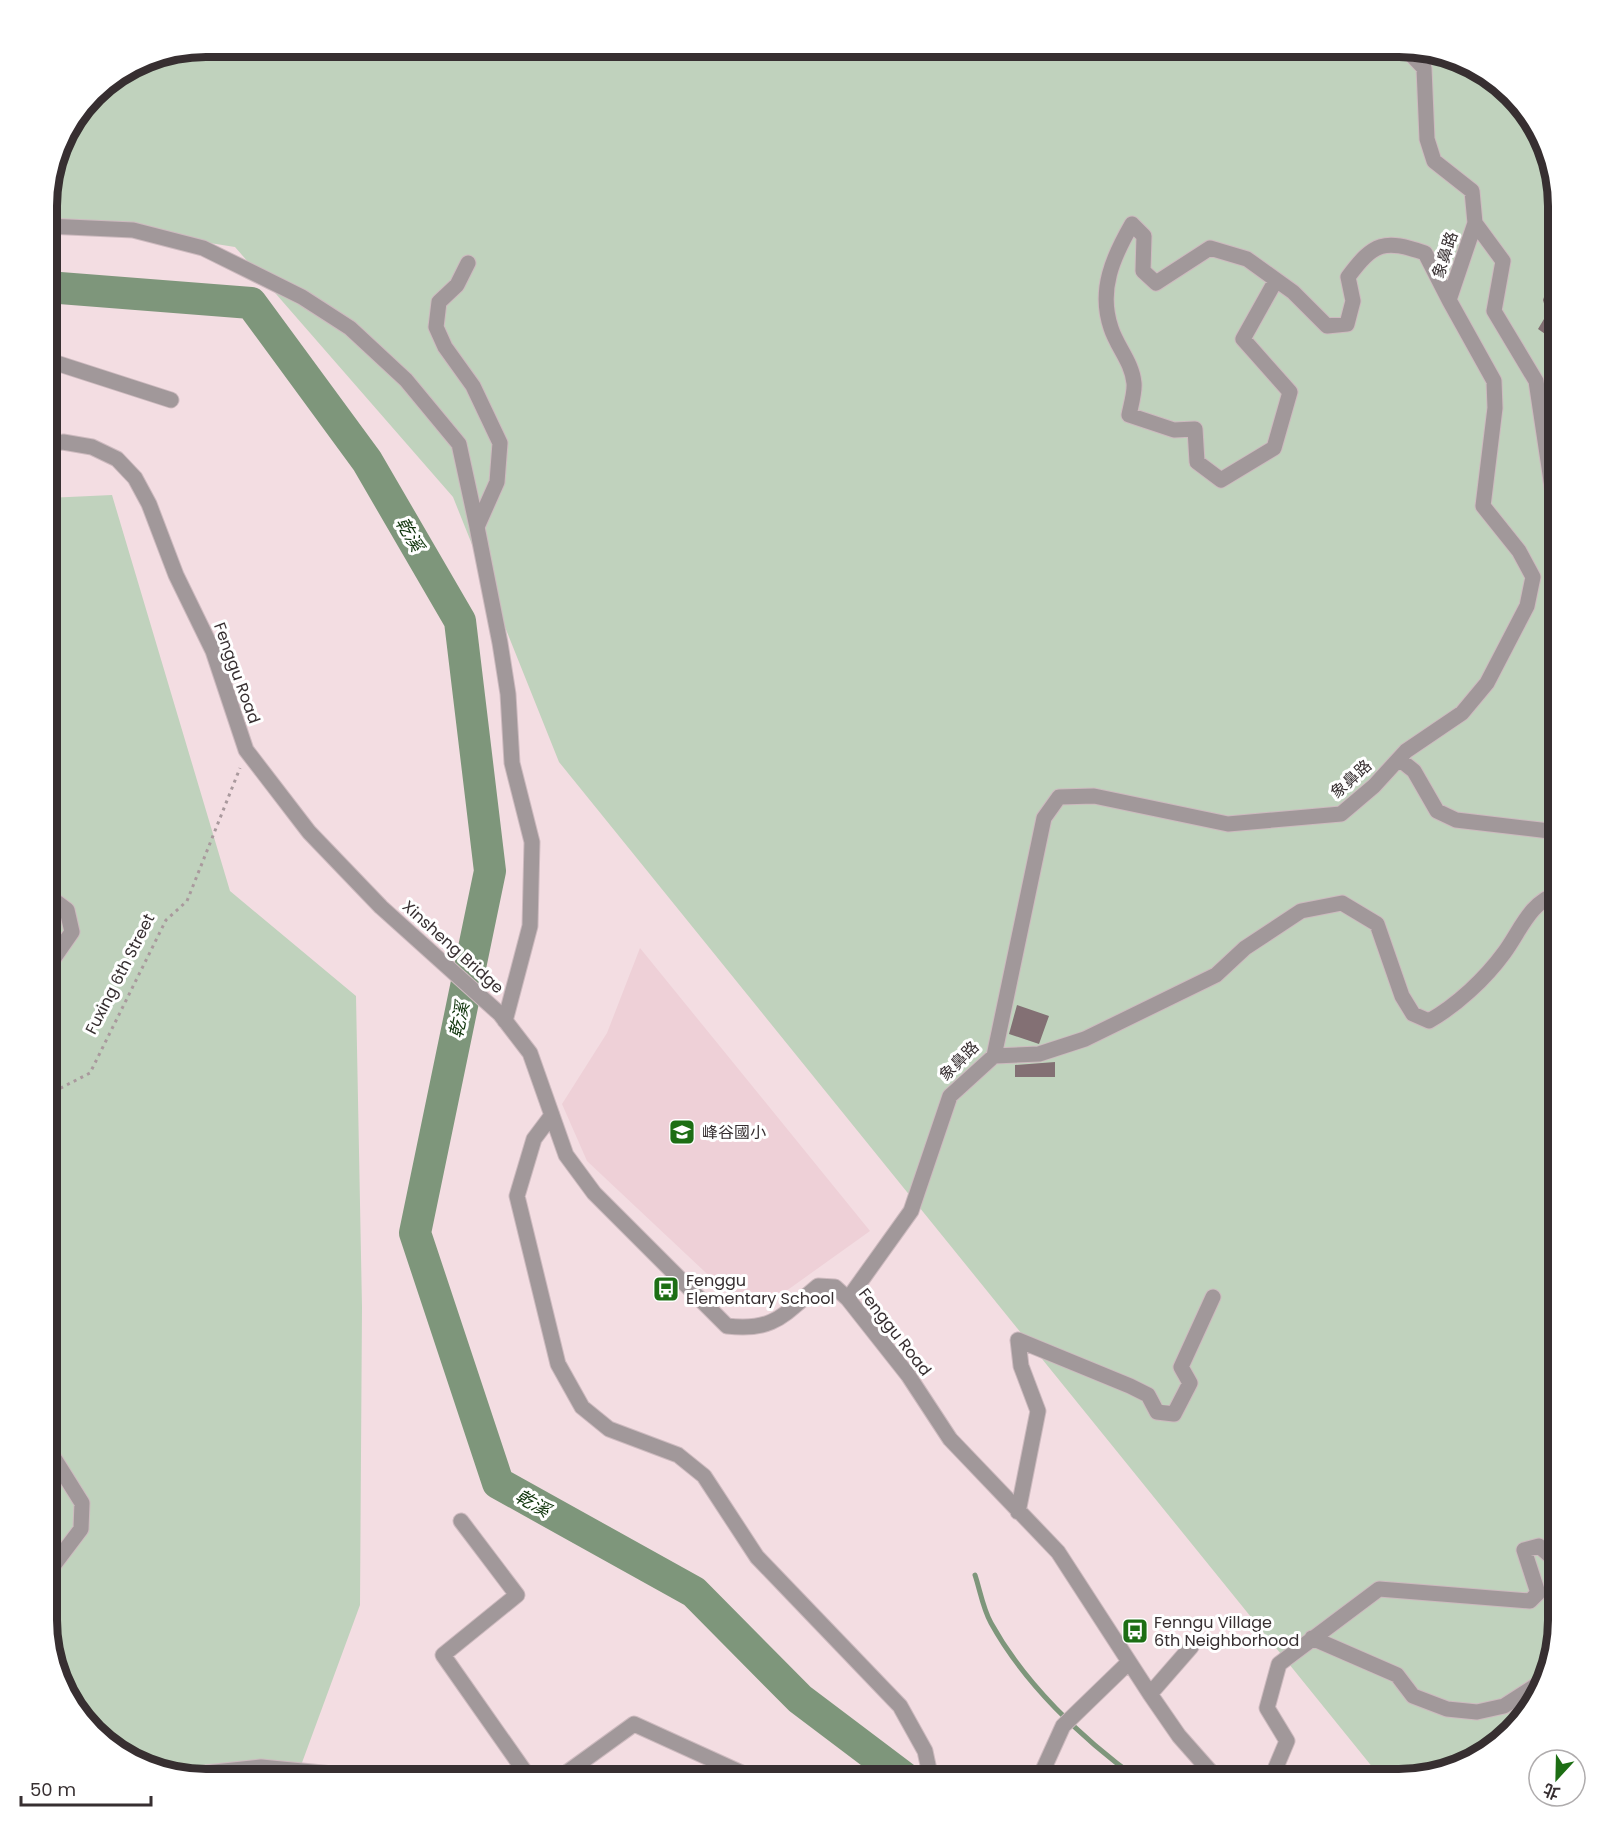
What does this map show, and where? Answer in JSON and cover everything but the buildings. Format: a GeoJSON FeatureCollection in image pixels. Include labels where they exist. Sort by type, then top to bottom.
{"type":"FeatureCollection","features":[{"type":"Feature","properties":{"kind":"street","name":"象鼻路"},"geometry":{"type":"LineString","coordinates":[[848,1299],[910,1211],[950,1096],[993,1056],[1044,818],[1059,797],[1094,796],[1228,824],[1341,814],[1406,751],[1462,713],[1487,683],[1527,606],[1533,577],[1519,550],[1483,506],[1495,408],[1494,381],[1449,300],[1475,223],[1472,191],[1434,161],[1427,139],[1424,68],[1414,58]]}},
{"type":"Feature","properties":{"kind":"street"},"geometry":{"type":"LineString","coordinates":[[1475,223],[1503,261],[1494,311],[1536,381],[1548,437]]}},
{"type":"Feature","properties":{"kind":"street"},"geometry":{"type":"LineString","coordinates":[[1276,280],[1243,339],[1290,392],[1274,448],[1221,480],[1197,462],[1195,429],[1174,430],[1129,415],[1135,384],[1128,362],[1111,328],[1105,286],[1114,255],[1132,224],[1144,236],[1143,271],[1156,283],[1209,248],[1247,260],[1276,280],[1293,292],[1327,326],[1347,324],[1353,301],[1348,277],[1367,252],[1395,243],[1425,253],[1449,300]]}},
{"type":"Feature","properties":{"kind":"street"},"geometry":{"type":"LineString","coordinates":[[57,227],[133,231],[203,249],[302,297],[350,328],[406,380],[459,444],[501,643],[508,694],[512,763],[532,842],[530,926],[503,1017]]}},
{"type":"Feature","properties":{"kind":"street"},"geometry":{"type":"LineString","coordinates":[[468,263],[457,285],[440,302],[436,327],[445,347],[473,386],[500,443],[497,482],[477,527]]}},
{"type":"Feature","properties":{"kind":"street"},"geometry":{"type":"LineString","coordinates":[[57,363],[171,400]]}},
{"type":"Feature","properties":{"kind":"street","name":"Fenggu Road"},"geometry":{"type":"LineString","coordinates":[[57,443],[92,447],[117,459],[135,478],[149,504],[176,575],[213,651],[246,750],[309,832],[381,907]]}},
{"type":"Feature","properties":{"kind":"street"},"geometry":{"type":"LineString","coordinates":[[1399,759],[1414,771],[1437,811],[1456,820],[1548,831]]}},
{"type":"Feature","properties":{"kind":"street"},"geometry":{"type":"LineString","coordinates":[[993,1056],[1039,1054],[1085,1039],[1216,975],[1245,948],[1301,911],[1342,903],[1377,924],[1402,996],[1413,1014],[1429,1021],[1451,1009],[1504,953],[1526,915],[1548,896]]}},
{"type":"Feature","properties":{"kind":"street"},"geometry":{"type":"LineString","coordinates":[[57,902],[67,910],[72,932],[57,954]]}},
{"type":"Feature","properties":{"kind":"street","name":"Xinsheng Bridge"},"geometry":{"type":"LineString","coordinates":[[381,907],[503,1017]]}},
{"type":"Feature","properties":{"kind":"street","name":"Fenggu Road"},"geometry":{"type":"LineString","coordinates":[[503,1017],[530,1053],[566,1155],[594,1193],[727,1326],[751,1329],[771,1324],[818,1286],[835,1287],[848,1299],[908,1375],[950,1439],[1058,1552],[1128,1663],[1179,1736],[1208,1769]]}},
{"type":"Feature","properties":{"kind":"street"},"geometry":{"type":"LineString","coordinates":[[552,1115],[534,1139],[516,1196],[558,1364],[582,1407],[609,1429],[678,1455],[704,1476],[757,1557],[900,1706],[925,1751],[930,1769]]}},
{"type":"Feature","properties":{"kind":"street"},"geometry":{"type":"LineString","coordinates":[[1018,1512],[1038,1411],[1021,1366],[1018,1340],[1130,1386],[1148,1395],[1157,1412],[1174,1414],[1190,1383],[1181,1367],[1213,1297]]}},
{"type":"Feature","properties":{"kind":"street"},"geometry":{"type":"LineString","coordinates":[[57,1464],[82,1503],[81,1528],[57,1560]]}},
{"type":"Feature","properties":{"kind":"street"},"geometry":{"type":"LineString","coordinates":[[461,1521],[517,1595],[443,1655],[523,1769]]}},
{"type":"Feature","properties":{"kind":"street"},"geometry":{"type":"LineString","coordinates":[[1275,1769],[1287,1741],[1267,1708],[1279,1664],[1379,1589],[1530,1601],[1538,1593],[1524,1550],[1539,1546],[1548,1554]]}},
{"type":"Feature","properties":{"kind":"street"},"geometry":{"type":"LineString","coordinates":[[1312,1638],[1396,1675],[1413,1696],[1447,1709],[1477,1712],[1504,1706],[1532,1688]]}},
{"type":"Feature","properties":{"kind":"street"},"geometry":{"type":"LineString","coordinates":[[1150,1694],[1191,1647]]}},
{"type":"Feature","properties":{"kind":"street"},"geometry":{"type":"LineString","coordinates":[[1044,1769],[1063,1726],[1128,1663]]}},
{"type":"Feature","properties":{"kind":"street"},"geometry":{"type":"LineString","coordinates":[[572,1769],[634,1724],[729,1769]]}},
{"type":"Feature","properties":{"kind":"street"},"geometry":{"type":"LineString","coordinates":[[249,1769],[261,1767],[282,1769]]}},
{"type":"Feature","properties":{"kind":"path","name":"Fuxing 6th Street"},"geometry":{"type":"LineString","coordinates":[[57,1090],[90,1073],[166,920],[187,902],[246,750]]}},
{"type":"Feature","properties":{"kind":"shaded area","name":"峰谷國小"},"geometry":{"type":"Polygon","coordinates":[[[640,948],[870,1231],[768,1304],[737,1302],[587,1161],[562,1104],[607,1033],[640,948]]]}},
{"type":"Feature","properties":{"kind":"green space"},"geometry":{"type":"Polygon","coordinates":[[[1409,57],[1456,68],[1482,82],[1504,101],[1517,115],[1533,140],[1543,168],[1548,206],[1548,1620],[1543,1658],[1533,1686],[1517,1711],[1504,1725],[1482,1744],[1447,1761],[1418,1768],[1374,1769],[559,762],[453,497],[235,247],[57,219],[57,194],[71,144],[82,123],[94,108],[123,82],[140,72],[187,58],[1409,57]]]}},
{"type":"Feature","properties":{"kind":"green space"},"geometry":{"type":"Polygon","coordinates":[[[112,495],[230,891],[356,996],[362,1307],[360,1605],[300,1769],[187,1768],[140,1754],[108,1732],[82,1703],[65,1668],[58,1639],[57,498],[112,495]]]}},
{"type":"Feature","properties":{"kind":"waterway","name":"乾溪"},"geometry":{"type":"LineString","coordinates":[[57,288],[251,303],[367,461],[460,621],[490,871],[415,1233],[498,1483],[694,1592],[800,1699],[893,1769]]}},
{"type":"Feature","properties":{"kind":"waterway"},"geometry":{"type":"LineString","coordinates":[[975,1575],[988,1618],[1020,1667],[1076,1728],[1125,1769]]}},
{"type":"Feature","properties":{"kind":"place","name":"峰谷國小"},"geometry":{"type":"Point","coordinates":[682,1132]}},
{"type":"Feature","properties":{"kind":"place","name":"Fenggu Elementary School"},"geometry":{"type":"Point","coordinates":[666,1289]}},
{"type":"Feature","properties":{"kind":"place","name":"Fenngu Village 6th Neighborhood"},"geometry":{"type":"Point","coordinates":[1135,1631]}}]}
